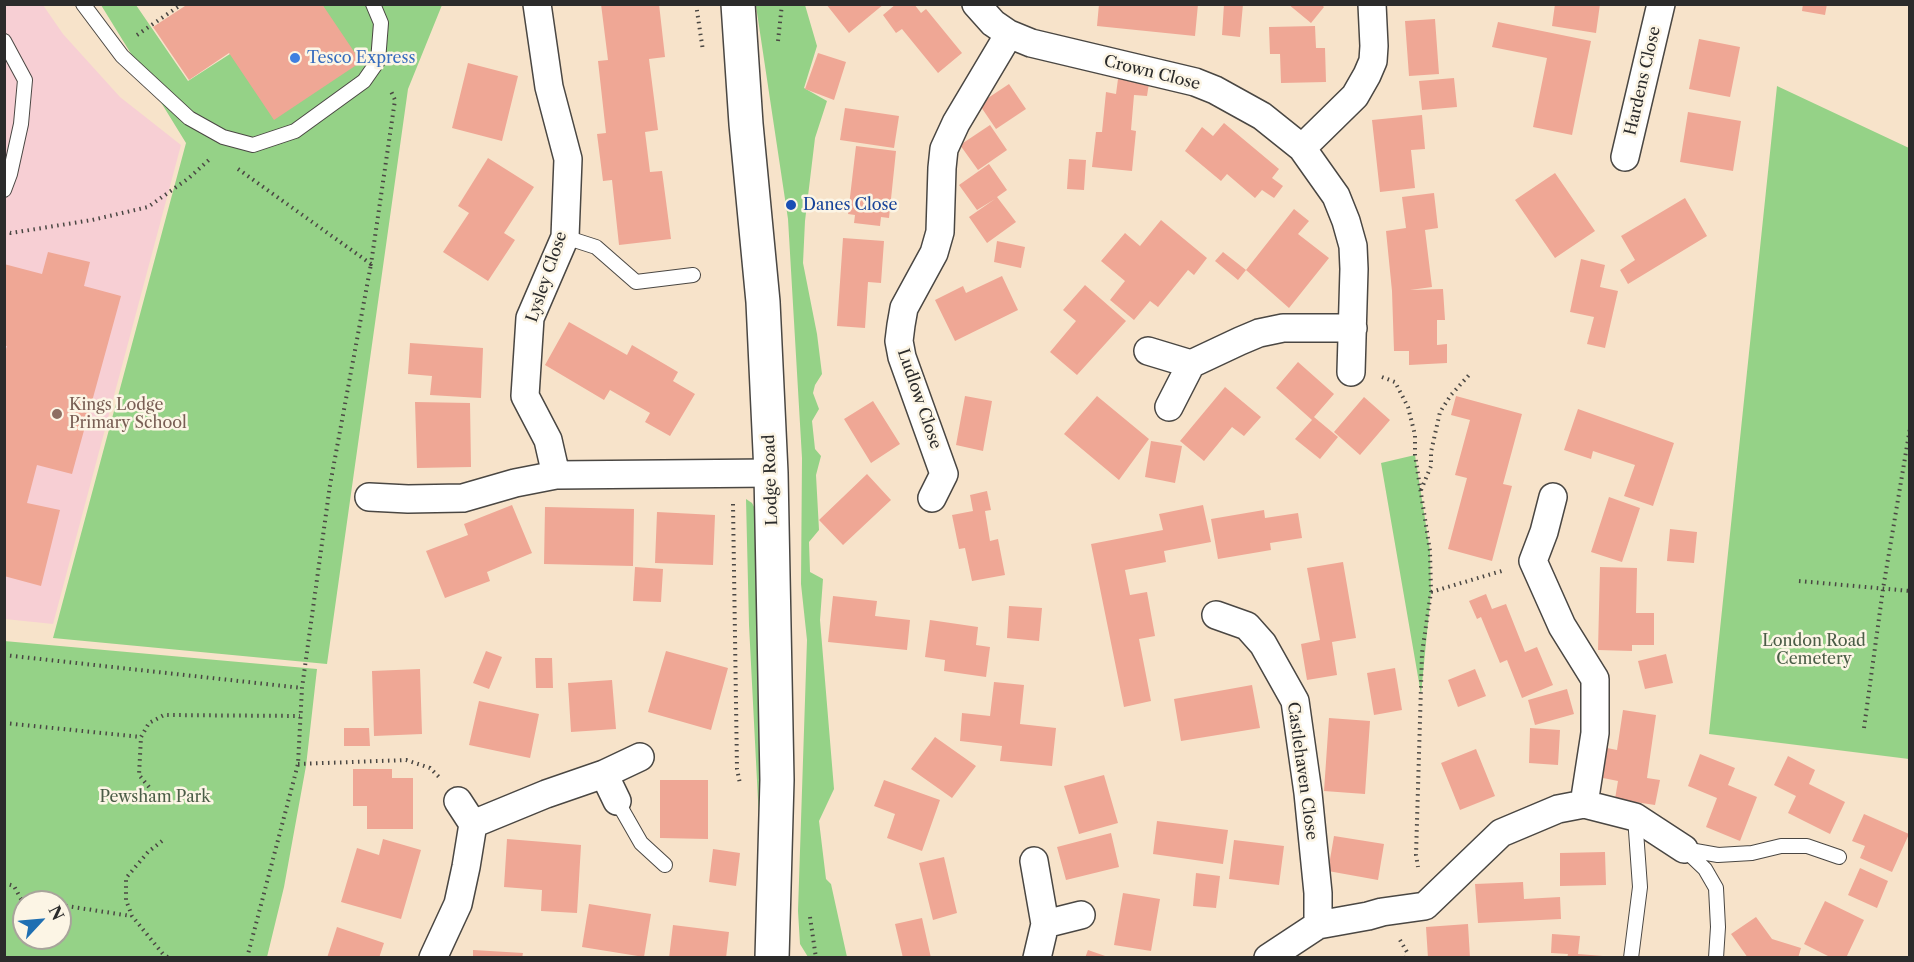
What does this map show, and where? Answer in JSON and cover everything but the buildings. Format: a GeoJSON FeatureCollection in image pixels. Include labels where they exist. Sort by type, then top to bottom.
{"type":"FeatureCollection","features":[{"type":"Feature","properties":{"kind":"street","name":"Lysley Close"},"geometry":{"type":"LineString","coordinates":[[537,4],[549,87],[568,159],[565,237],[530,318],[525,396],[548,440],[556,475]]}},
{"type":"Feature","properties":{"kind":"street","name":"Lodge Road"},"geometry":{"type":"LineString","coordinates":[[738,4],[746,123],[763,302],[771,473],[777,780],[772,957]]}},
{"type":"Feature","properties":{"kind":"street","name":"Crown Close"},"geometry":{"type":"LineString","coordinates":[[976,4],[993,22],[1009,34],[1031,43],[1196,82],[1262,116],[1302,148],[1336,196],[1353,246],[1351,372]]}},
{"type":"Feature","properties":{"kind":"street"},"geometry":{"type":"LineString","coordinates":[[1302,148],[1355,96],[1367,75],[1373,61],[1372,4]]}},
{"type":"Feature","properties":{"kind":"street","name":"Hardens Close"},"geometry":{"type":"LineString","coordinates":[[1625,157],[1661,4]]}},
{"type":"Feature","properties":{"kind":"street","name":"Ludlow Close"},"geometry":{"type":"LineString","coordinates":[[932,498],[953,475],[902,357],[899,341],[901,324],[904,308],[934,254],[940,232],[944,149],[952,130],[1009,34]]}},
{"type":"Feature","properties":{"kind":"street"},"geometry":{"type":"LineString","coordinates":[[1169,407],[1191,364],[1259,333],[1283,328],[1353,328]]}},
{"type":"Feature","properties":{"kind":"street"},"geometry":{"type":"LineString","coordinates":[[1148,351],[1191,364]]}},
{"type":"Feature","properties":{"kind":"street"},"geometry":{"type":"LineString","coordinates":[[369,497],[463,498],[516,483],[556,475],[771,473]]}},
{"type":"Feature","properties":{"kind":"street"},"geometry":{"type":"LineString","coordinates":[[1553,497],[1544,532],[1533,561],[1562,626],[1595,679],[1595,733],[1584,804]]}},
{"type":"Feature","properties":{"kind":"street","name":"Castlehaven Close"},"geometry":{"type":"LineString","coordinates":[[1216,615],[1247,626],[1263,644],[1295,701],[1309,804],[1318,893],[1318,925]]}},
{"type":"Feature","properties":{"kind":"street"},"geometry":{"type":"LineString","coordinates":[[473,824],[546,794],[604,774],[640,757]]}},
{"type":"Feature","properties":{"kind":"street"},"geometry":{"type":"LineString","coordinates":[[604,774],[617,801]]}},
{"type":"Feature","properties":{"kind":"street"},"geometry":{"type":"LineString","coordinates":[[433,957],[458,904],[473,824],[458,801]]}},
{"type":"Feature","properties":{"kind":"street"},"geometry":{"type":"LineString","coordinates":[[1268,957],[1318,925],[1425,906],[1501,832],[1558,809],[1584,804],[1635,817],[1684,849]]}},
{"type":"Feature","properties":{"kind":"street"},"geometry":{"type":"LineString","coordinates":[[1034,861],[1045,924],[1038,957]]}},
{"type":"Feature","properties":{"kind":"street"},"geometry":{"type":"LineString","coordinates":[[1045,924],[1082,915]]}},
{"type":"Feature","properties":{"kind":"lane"},"geometry":{"type":"LineString","coordinates":[[83,4],[117,49],[189,118],[223,137],[253,145],[295,131],[364,81],[378,61],[381,23],[373,4]]}},
{"type":"Feature","properties":{"kind":"lane"},"geometry":{"type":"LineString","coordinates":[[4,41],[26,80],[21,124],[10,174],[4,190]]}},
{"type":"Feature","properties":{"kind":"lane"},"geometry":{"type":"LineString","coordinates":[[565,237],[596,248],[636,282],[693,275]]}},
{"type":"Feature","properties":{"kind":"lane"},"geometry":{"type":"LineString","coordinates":[[617,801],[641,843],[665,865]]}},
{"type":"Feature","properties":{"kind":"lane"},"geometry":{"type":"LineString","coordinates":[[1631,957],[1640,887],[1635,817]]}},
{"type":"Feature","properties":{"kind":"lane"},"geometry":{"type":"LineString","coordinates":[[1684,849],[1718,855],[1752,853],[1781,846],[1807,846],[1839,857]]}},
{"type":"Feature","properties":{"kind":"lane"},"geometry":{"type":"LineString","coordinates":[[1684,849],[1705,868],[1716,888],[1718,927],[1716,957]]}},
{"type":"Feature","properties":{"kind":"path"},"geometry":{"type":"LineString","coordinates":[[117,49],[182,4]]}},
{"type":"Feature","properties":{"kind":"path"},"geometry":{"type":"LineString","coordinates":[[247,957],[298,764],[302,688],[330,485],[371,264],[395,100],[378,61]]}},
{"type":"Feature","properties":{"kind":"path"},"geometry":{"type":"LineString","coordinates":[[4,231],[11,233],[92,220],[148,207],[189,178],[216,154],[189,118]]}},
{"type":"Feature","properties":{"kind":"path"},"geometry":{"type":"LineString","coordinates":[[236,167],[371,264]]}},
{"type":"Feature","properties":{"kind":"path"},"geometry":{"type":"LineString","coordinates":[[1351,372],[1379,376],[1395,382],[1408,407],[1415,435],[1415,455],[1430,550],[1431,592],[1422,653],[1416,855],[1425,906]]}},
{"type":"Feature","properties":{"kind":"path"},"geometry":{"type":"LineString","coordinates":[[1420,490],[1431,466],[1431,452],[1440,412],[1450,395],[1469,375]]}},
{"type":"Feature","properties":{"kind":"path"},"geometry":{"type":"LineString","coordinates":[[1864,728],[1883,589],[1910,428]]}},
{"type":"Feature","properties":{"kind":"path"},"geometry":{"type":"LineString","coordinates":[[1431,592],[1533,561]]}},
{"type":"Feature","properties":{"kind":"path"},"geometry":{"type":"LineString","coordinates":[[1799,581],[1910,591]]}},
{"type":"Feature","properties":{"kind":"path"},"geometry":{"type":"LineString","coordinates":[[4,655],[302,688]]}},
{"type":"Feature","properties":{"kind":"path"},"geometry":{"type":"LineString","coordinates":[[149,787],[139,775],[141,737],[149,723],[164,715],[300,716]]}},
{"type":"Feature","properties":{"kind":"path"},"geometry":{"type":"LineString","coordinates":[[4,723],[141,737]]}},
{"type":"Feature","properties":{"kind":"path"},"geometry":{"type":"LineString","coordinates":[[298,764],[406,760],[430,768],[458,801]]}},
{"type":"Feature","properties":{"kind":"path"},"geometry":{"type":"LineString","coordinates":[[162,841],[148,852],[126,878],[126,900],[132,916],[163,954],[169,957]]}},
{"type":"Feature","properties":{"kind":"path"},"geometry":{"type":"LineString","coordinates":[[72,907],[132,916]]}},
{"type":"Feature","properties":{"kind":"shaded area","name":"Kings Lodge Primary School"},"geometry":{"type":"Polygon","coordinates":[[[5,5],[43,5],[63,34],[120,97],[181,145],[53,624],[5,619],[5,5]]]}},
{"type":"Feature","properties":{"kind":"green space"},"geometry":{"type":"Polygon","coordinates":[[[757,4],[805,5],[817,46],[804,88],[827,101],[815,138],[805,221],[803,263],[817,334],[822,374],[813,393],[819,409],[812,421],[815,449],[821,456],[816,475],[819,530],[809,542],[810,572],[823,579],[820,620],[834,789],[819,821],[826,879],[831,884],[847,957],[808,957],[800,944],[798,911],[807,640],[801,584],[802,458],[788,219],[757,4]]]}},
{"type":"Feature","properties":{"kind":"green space"},"geometry":{"type":"Polygon","coordinates":[[[101,5],[136,5],[188,81],[306,5],[442,5],[408,89],[327,664],[53,638],[186,143],[101,5]]]}},
{"type":"Feature","properties":{"kind":"green space","name":"London Road Cemetery"},"geometry":{"type":"Polygon","coordinates":[[[1777,86],[1909,148],[1909,759],[1709,734],[1777,86]]]}},
{"type":"Feature","properties":{"kind":"green space"},"geometry":{"type":"Polygon","coordinates":[[[1415,455],[1430,551],[1431,592],[1421,694],[1381,463],[1415,455]]]}},
{"type":"Feature","properties":{"kind":"green space"},"geometry":{"type":"Polygon","coordinates":[[[746,499],[752,503],[760,518],[763,826],[759,820],[749,625],[746,499]]]}},
{"type":"Feature","properties":{"kind":"green space","name":"Pewsham Park"},"geometry":{"type":"Polygon","coordinates":[[[4,641],[317,669],[306,766],[284,887],[267,957],[5,957],[4,641]]]}},
{"type":"Feature","properties":{"kind":"place","name":"Tesco Express"},"geometry":{"type":"Point","coordinates":[295,58]}},
{"type":"Feature","properties":{"kind":"place","name":"Danes Close"},"geometry":{"type":"Point","coordinates":[791,205]}},
{"type":"Feature","properties":{"kind":"place","name":"Kings Lodge Primary School"},"geometry":{"type":"Point","coordinates":[57,414]}}]}
